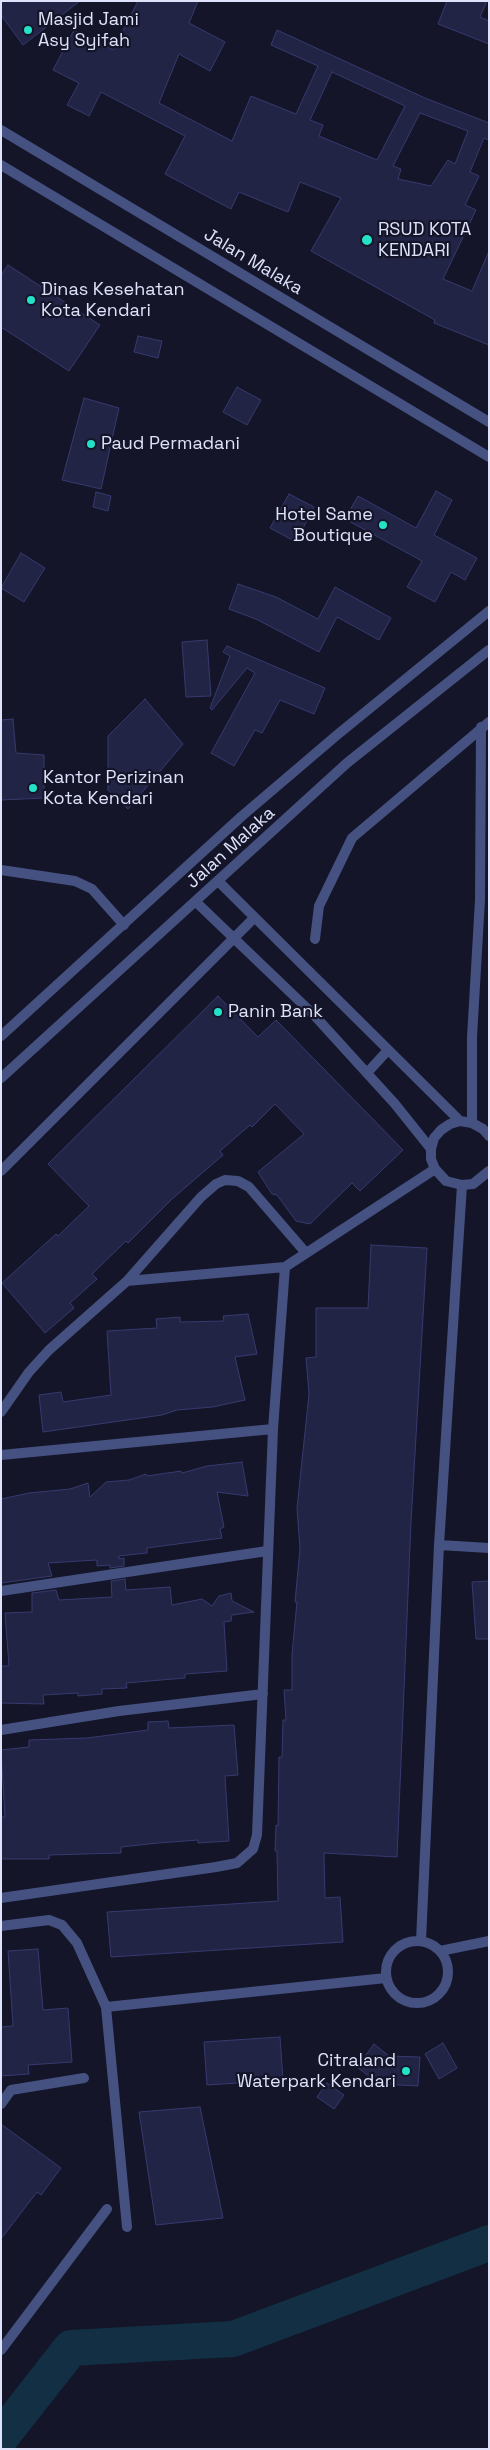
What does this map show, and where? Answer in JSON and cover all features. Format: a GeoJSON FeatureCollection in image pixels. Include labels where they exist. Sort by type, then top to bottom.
{"type":"FeatureCollection","features":[{"type":"Feature","properties":{"kind":"street","name":"Jalan Malaka"},"geometry":{"type":"LineString","coordinates":[[1,130],[489,422]]}},
{"type":"Feature","properties":{"kind":"street"},"geometry":{"type":"LineString","coordinates":[[1,165],[489,457]]}},
{"type":"Feature","properties":{"kind":"street","name":"Jalan Malaka"},"geometry":{"type":"LineString","coordinates":[[1,1036],[242,816],[489,611]]}},
{"type":"Feature","properties":{"kind":"street","name":"Jalan Malaka"},"geometry":{"type":"LineString","coordinates":[[1,1078],[347,763],[489,650]]}},
{"type":"Feature","properties":{"kind":"street"},"geometry":{"type":"LineString","coordinates":[[315,939],[318,906],[352,838],[420,782],[485,724]]}},
{"type":"Feature","properties":{"kind":"street"},"geometry":{"type":"LineString","coordinates":[[472,1123],[472,1037],[480,900],[485,724]]}},
{"type":"Feature","properties":{"kind":"street"},"geometry":{"type":"LineString","coordinates":[[1,870],[75,881],[92,889],[124,925]]}},
{"type":"Feature","properties":{"kind":"street"},"geometry":{"type":"LineString","coordinates":[[218,882],[460,1122]]}},
{"type":"Feature","properties":{"kind":"street"},"geometry":{"type":"LineString","coordinates":[[196,902],[314,1015],[367,1072],[431,1149]]}},
{"type":"Feature","properties":{"kind":"street"},"geometry":{"type":"LineString","coordinates":[[1,1171],[254,918]]}},
{"type":"Feature","properties":{"kind":"street"},"geometry":{"type":"LineString","coordinates":[[367,1072],[388,1050]]}},
{"type":"Feature","properties":{"kind":"street"},"geometry":{"type":"LineString","coordinates":[[489,1136],[483,1129],[472,1123],[460,1122],[450,1124],[434,1138],[431,1149],[431,1160],[435,1170],[446,1181],[462,1185],[473,1184],[489,1171]]}},
{"type":"Feature","properties":{"kind":"street"},"geometry":{"type":"LineString","coordinates":[[127,1281],[285,1267],[435,1170]]}},
{"type":"Feature","properties":{"kind":"street"},"geometry":{"type":"LineString","coordinates":[[1,1412],[29,1372],[49,1350],[127,1281],[201,1197],[216,1184],[226,1180],[238,1181],[249,1187],[306,1253]]}},
{"type":"Feature","properties":{"kind":"street"},"geometry":{"type":"LineString","coordinates":[[421,1941],[439,1545],[462,1185]]}},
{"type":"Feature","properties":{"kind":"street"},"geometry":{"type":"LineString","coordinates":[[1,1898],[237,1863],[254,1849],[257,1835],[273,1428],[285,1267]]}},
{"type":"Feature","properties":{"kind":"street"},"geometry":{"type":"LineString","coordinates":[[1,1456],[273,1428]]}},
{"type":"Feature","properties":{"kind":"street"},"geometry":{"type":"LineString","coordinates":[[439,1545],[489,1548]]}},
{"type":"Feature","properties":{"kind":"street"},"geometry":{"type":"LineString","coordinates":[[1,1591],[267,1550]]}},
{"type":"Feature","properties":{"kind":"street"},"geometry":{"type":"LineString","coordinates":[[1,1730],[119,1711],[263,1694]]}},
{"type":"Feature","properties":{"kind":"street"},"geometry":{"type":"LineString","coordinates":[[1,1926],[49,1920],[62,1925],[77,1944],[106,2007],[127,2227]]}},
{"type":"Feature","properties":{"kind":"street"},"geometry":{"type":"LineString","coordinates":[[410,1941],[421,1941],[440,1951],[448,1968],[448,1978],[444,1987],[431,2000],[422,2002],[403,2000],[395,1994],[386,1978],[386,1966],[390,1955],[398,1946],[410,1941]]}},
{"type":"Feature","properties":{"kind":"street"},"geometry":{"type":"LineString","coordinates":[[440,1951],[489,1941]]}},
{"type":"Feature","properties":{"kind":"street"},"geometry":{"type":"LineString","coordinates":[[106,2007],[386,1978]]}},
{"type":"Feature","properties":{"kind":"street"},"geometry":{"type":"LineString","coordinates":[[1,2104],[6,2090],[84,2078]]}},
{"type":"Feature","properties":{"kind":"street"},"geometry":{"type":"LineString","coordinates":[[1,2350],[107,2209]]}},
{"type":"Feature","properties":{"kind":"building","name":"Masjid Jami Asy Syifah"},"geometry":{"type":"Polygon","coordinates":[[[1,1],[80,1],[23,45],[1,15],[1,1]]]}},
{"type":"Feature","properties":{"kind":"building"},"geometry":{"type":"Polygon","coordinates":[[[138,1],[198,1],[189,23],[225,42],[210,71],[179,54],[159,103],[232,141],[251,96],[296,114],[318,66],[271,45],[277,30],[425,98],[489,123],[489,140],[484,138],[470,172],[479,176],[465,205],[476,210],[443,279],[472,291],[489,251],[489,345],[434,323],[435,320],[311,251],[341,198],[300,182],[288,212],[239,192],[231,209],[165,174],[185,136],[101,92],[89,116],[67,105],[79,83],[53,70],[74,30],[113,50],[138,1]],[[332,72],[310,120],[323,125],[319,136],[377,160],[405,106],[332,72]],[[420,113],[393,166],[401,169],[398,179],[431,186],[448,160],[455,164],[468,131],[420,113]]]}},
{"type":"Feature","properties":{"kind":"building"},"geometry":{"type":"Polygon","coordinates":[[[447,1],[487,1],[480,17],[489,21],[489,44],[438,24],[447,1]]]}},
{"type":"Feature","properties":{"kind":"building","name":"Dinas Kesehatan Kota Kendari"},"geometry":{"type":"Polygon","coordinates":[[[8,265],[100,325],[69,371],[1,327],[1,275],[8,265]]]}},
{"type":"Feature","properties":{"kind":"building"},"geometry":{"type":"Polygon","coordinates":[[[138,336],[162,341],[158,358],[134,352],[138,336]]]}},
{"type":"Feature","properties":{"kind":"building"},"geometry":{"type":"Polygon","coordinates":[[[237,387],[261,400],[247,425],[223,412],[237,387]]]}},
{"type":"Feature","properties":{"kind":"building","name":"Paud Permadani"},"geometry":{"type":"Polygon","coordinates":[[[84,398],[119,408],[101,489],[62,480],[84,398]]]}},
{"type":"Feature","properties":{"kind":"building"},"geometry":{"type":"Polygon","coordinates":[[[436,491],[452,500],[434,535],[477,558],[465,580],[451,572],[435,602],[407,587],[422,561],[345,519],[358,496],[416,528],[436,491]]]}},
{"type":"Feature","properties":{"kind":"building"},"geometry":{"type":"Polygon","coordinates":[[[96,492],[111,496],[108,511],[93,507],[96,492]]]}},
{"type":"Feature","properties":{"kind":"building"},"geometry":{"type":"Polygon","coordinates":[[[289,494],[314,507],[296,542],[270,528],[289,494]]]}},
{"type":"Feature","properties":{"kind":"building"},"geometry":{"type":"Polygon","coordinates":[[[21,553],[45,568],[24,602],[1,588],[21,553]]]}},
{"type":"Feature","properties":{"kind":"building"},"geometry":{"type":"Polygon","coordinates":[[[238,584],[276,597],[318,619],[335,587],[391,618],[379,640],[337,617],[319,652],[256,619],[229,609],[238,584]]]}},
{"type":"Feature","properties":{"kind":"building"},"geometry":{"type":"Polygon","coordinates":[[[207,640],[211,696],[186,697],[182,642],[207,640]]]}},
{"type":"Feature","properties":{"kind":"building"},"geometry":{"type":"Polygon","coordinates":[[[227,646],[325,688],[314,714],[280,700],[262,733],[255,730],[234,766],[211,753],[255,673],[247,668],[212,710],[210,708],[230,656],[223,652],[227,646]]]}},
{"type":"Feature","properties":{"kind":"building"},"geometry":{"type":"Polygon","coordinates":[[[145,699],[183,744],[128,809],[108,790],[108,736],[145,699]]]}},
{"type":"Feature","properties":{"kind":"building"},"geometry":{"type":"Polygon","coordinates":[[[13,719],[16,753],[44,755],[44,798],[1,800],[1,720],[13,719]]]}},
{"type":"Feature","properties":{"kind":"building"},"geometry":{"type":"Polygon","coordinates":[[[218,996],[258,1037],[276,1020],[403,1150],[360,1191],[352,1183],[310,1224],[296,1221],[277,1195],[272,1194],[258,1172],[304,1134],[275,1104],[252,1127],[250,1125],[220,1151],[223,1155],[172,1199],[128,1243],[126,1241],[92,1274],[97,1279],[70,1303],[74,1308],[45,1333],[2,1283],[56,1234],[58,1236],[89,1206],[48,1164],[218,996]]]}},
{"type":"Feature","properties":{"kind":"building"},"geometry":{"type":"Polygon","coordinates":[[[371,1245],[427,1248],[411,1522],[397,1857],[324,1853],[325,1898],[340,1897],[343,1942],[111,1957],[107,1912],[278,1901],[277,1851],[275,1851],[276,1825],[278,1826],[279,1757],[282,1757],[283,1720],[286,1720],[284,1690],[292,1690],[292,1654],[300,1549],[297,1508],[309,1394],[306,1358],[316,1357],[316,1308],[368,1308],[371,1245]]]}},
{"type":"Feature","properties":{"kind":"building"},"geometry":{"type":"Polygon","coordinates":[[[248,1314],[257,1354],[235,1357],[245,1400],[213,1407],[177,1410],[162,1415],[43,1432],[39,1395],[61,1392],[63,1402],[111,1395],[107,1331],[157,1328],[156,1319],[180,1317],[180,1322],[224,1321],[223,1316],[248,1314]]]}},
{"type":"Feature","properties":{"kind":"building"},"geometry":{"type":"Polygon","coordinates":[[[242,1462],[248,1496],[217,1492],[224,1527],[220,1529],[222,1538],[147,1548],[147,1553],[119,1556],[119,1559],[124,1558],[124,1566],[110,1568],[110,1565],[97,1566],[97,1560],[48,1563],[52,1576],[1,1583],[1,1499],[29,1493],[70,1489],[88,1483],[90,1497],[106,1482],[129,1480],[146,1474],[147,1476],[181,1471],[182,1473],[207,1466],[242,1462]]]}},
{"type":"Feature","properties":{"kind":"building"},"geometry":{"type":"Polygon","coordinates":[[[125,1579],[126,1590],[170,1587],[172,1605],[202,1599],[212,1606],[219,1596],[231,1593],[232,1601],[254,1612],[232,1615],[231,1621],[224,1622],[227,1671],[185,1674],[185,1678],[126,1683],[127,1688],[102,1689],[102,1694],[78,1696],[78,1693],[43,1695],[44,1704],[1,1703],[1,1666],[9,1666],[5,1613],[32,1612],[32,1593],[56,1590],[59,1600],[112,1597],[111,1581],[125,1579]]]}},
{"type":"Feature","properties":{"kind":"building"},"geometry":{"type":"Polygon","coordinates":[[[489,1581],[489,1639],[476,1639],[472,1582],[489,1581]]]}},
{"type":"Feature","properties":{"kind":"building"},"geometry":{"type":"Polygon","coordinates":[[[168,1721],[169,1728],[234,1725],[238,1775],[225,1776],[229,1841],[198,1843],[198,1840],[158,1843],[121,1847],[121,1853],[49,1855],[49,1859],[1,1859],[1,1817],[5,1817],[1,1750],[29,1747],[29,1740],[87,1738],[148,1730],[148,1722],[168,1721]]]}},
{"type":"Feature","properties":{"kind":"building"},"geometry":{"type":"Polygon","coordinates":[[[38,1949],[43,2010],[68,2008],[72,2062],[28,2065],[29,2074],[1,2076],[1,2027],[13,2026],[8,1951],[38,1949]]]}},
{"type":"Feature","properties":{"kind":"building"},"geometry":{"type":"Polygon","coordinates":[[[280,2037],[283,2080],[207,2085],[204,2042],[280,2037]]]}},
{"type":"Feature","properties":{"kind":"building"},"geometry":{"type":"Polygon","coordinates":[[[443,2043],[457,2068],[439,2079],[425,2054],[443,2043]]]}},
{"type":"Feature","properties":{"kind":"building"},"geometry":{"type":"Polygon","coordinates":[[[374,2044],[389,2056],[420,2057],[418,2086],[379,2084],[357,2067],[374,2044]]]}},
{"type":"Feature","properties":{"kind":"building"},"geometry":{"type":"Polygon","coordinates":[[[327,2083],[344,2095],[334,2109],[317,2097],[327,2083]]]}},
{"type":"Feature","properties":{"kind":"building"},"geometry":{"type":"Polygon","coordinates":[[[200,2107],[223,2218],[156,2225],[139,2112],[200,2107]]]}},
{"type":"Feature","properties":{"kind":"building"},"geometry":{"type":"Polygon","coordinates":[[[1,2124],[61,2168],[41,2195],[37,2192],[1,2239],[1,2124]]]}},
{"type":"Feature","properties":{"kind":"waterway"},"geometry":{"type":"LineString","coordinates":[[1,2437],[71,2348],[233,2339],[489,2243]]}},
{"type":"Feature","properties":{"kind":"place","name":"Masjid Jami Asy Syifah"},"geometry":{"type":"Point","coordinates":[28,30]}},
{"type":"Feature","properties":{"kind":"place","name":"RSUD KOTA KENDARI"},"geometry":{"type":"Point","coordinates":[367,240]}},
{"type":"Feature","properties":{"kind":"place","name":"Dinas Kesehatan Kota Kendari"},"geometry":{"type":"Point","coordinates":[31,300]}},
{"type":"Feature","properties":{"kind":"place","name":"Paud Permadani"},"geometry":{"type":"Point","coordinates":[91,444]}},
{"type":"Feature","properties":{"kind":"place","name":"Hotel Same Boutique"},"geometry":{"type":"Point","coordinates":[383,525]}},
{"type":"Feature","properties":{"kind":"place","name":"Kantor Perizinan Kota Kendari"},"geometry":{"type":"Point","coordinates":[33,788]}},
{"type":"Feature","properties":{"kind":"place","name":"Panin Bank"},"geometry":{"type":"Point","coordinates":[218,1012]}},
{"type":"Feature","properties":{"kind":"place","name":"Citraland Waterpark Kendari"},"geometry":{"type":"Point","coordinates":[406,2071]}}]}
